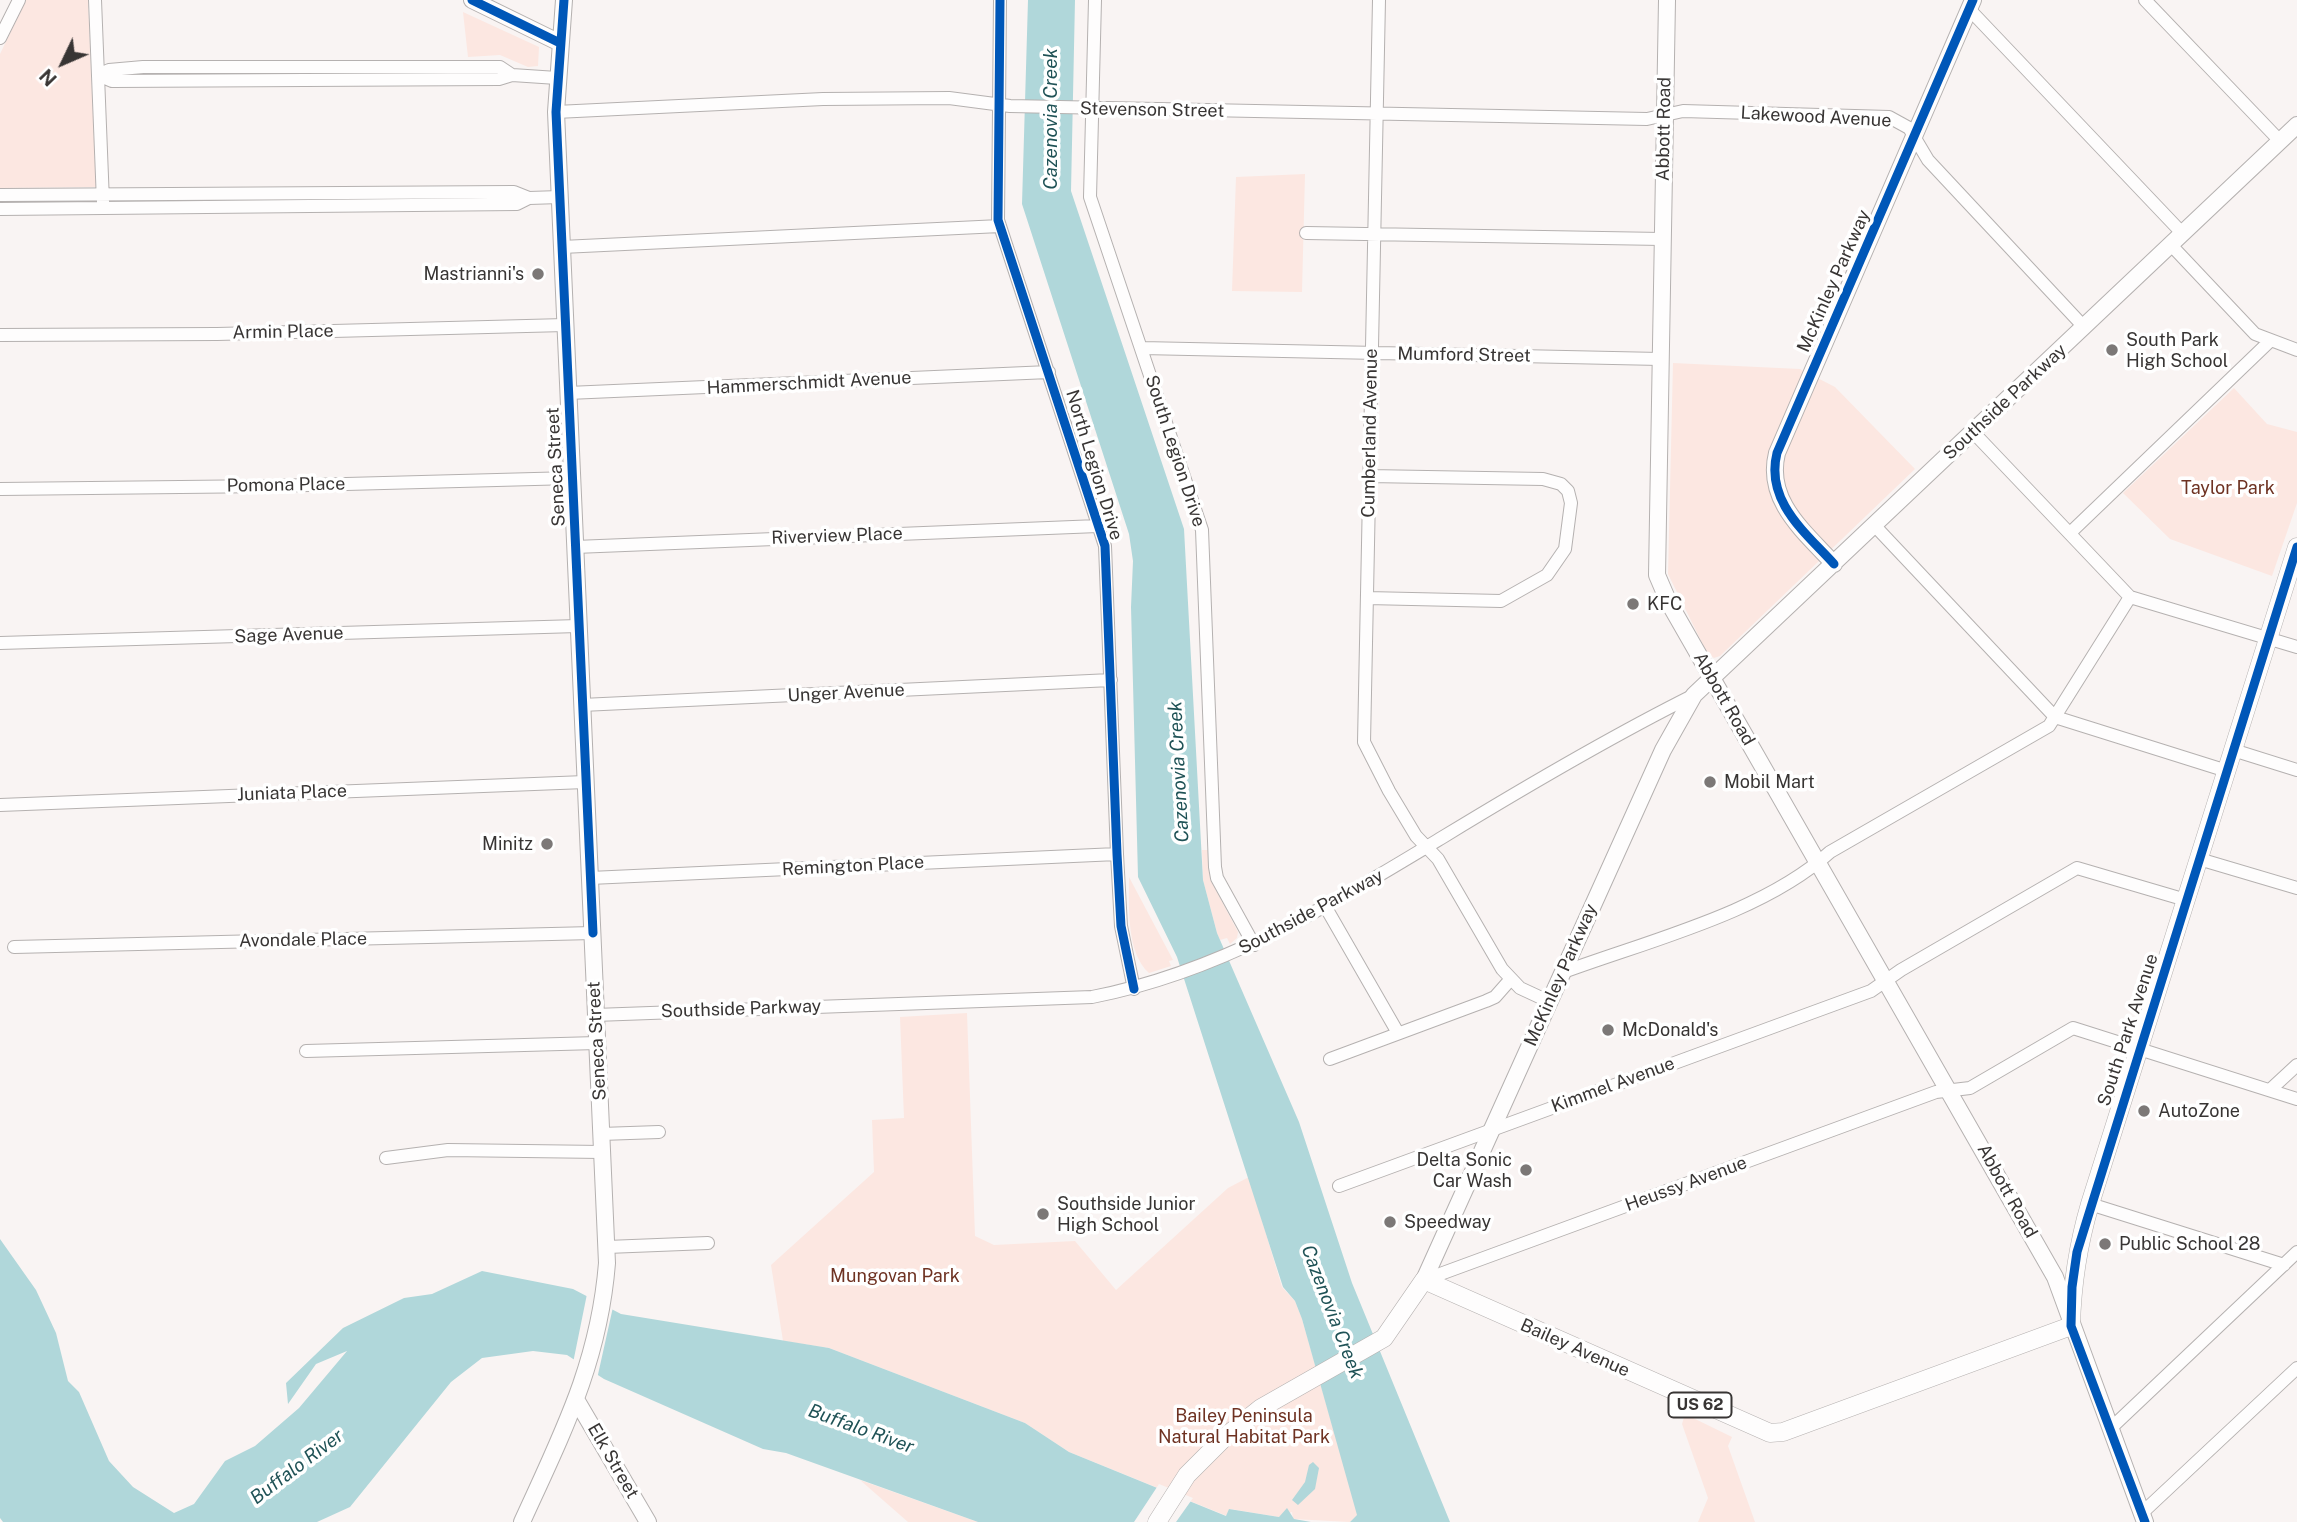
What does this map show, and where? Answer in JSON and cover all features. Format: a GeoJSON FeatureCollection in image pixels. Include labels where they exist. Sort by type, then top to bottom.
{"type":"FeatureCollection","features":[{"type":"Feature","properties":{"kind":"main road","name":"South Park Avenue"},"geometry":{"type":"LineString","coordinates":[[2071,1326],[2073,1275],[2090,1204],[2297,547]]}},
{"type":"Feature","properties":{"kind":"main road","name":"Bailey Avenue"},"geometry":{"type":"LineString","coordinates":[[1424,1280],[1770,1433],[1783,1432],[2071,1326]]}},
{"type":"Feature","properties":{"kind":"main road"},"geometry":{"type":"LineString","coordinates":[[1157,1522],[1187,1475],[1225,1437],[1261,1408],[1384,1338],[1424,1280]]}},
{"type":"Feature","properties":{"kind":"street"},"geometry":{"type":"LineString","coordinates":[[0,38],[19,0]]}},
{"type":"Feature","properties":{"kind":"street"},"geometry":{"type":"LineString","coordinates":[[94,0],[103,209]]}},
{"type":"Feature","properties":{"kind":"street"},"geometry":{"type":"LineString","coordinates":[[472,0],[560,43]]}},
{"type":"Feature","properties":{"kind":"street","name":"Seneca Street"},"geometry":{"type":"LineString","coordinates":[[522,1522],[579,1395],[597,1330],[607,1269],[556,112],[564,0]]}},
{"type":"Feature","properties":{"kind":"street","name":"North Legion Drive"},"geometry":{"type":"LineString","coordinates":[[1000,0],[1004,106],[1000,226],[1105,546],[1121,926],[1134,989]]}},
{"type":"Feature","properties":{"kind":"street","name":"South Legion Drive"},"geometry":{"type":"LineString","coordinates":[[1095,0],[1088,108],[1090,197],[1200,517],[1215,867],[1217,878],[1254,945]]}},
{"type":"Feature","properties":{"kind":"street","name":"Cumberland Avenue"},"geometry":{"type":"LineString","coordinates":[[1379,0],[1364,742],[1389,791],[1437,859],[1510,980]]}},
{"type":"Feature","properties":{"kind":"street","name":"Abbott Road"},"geometry":{"type":"LineString","coordinates":[[1667,0],[1657,575],[1669,603],[2055,1277],[2071,1326]]}},
{"type":"Feature","properties":{"kind":"street"},"geometry":{"type":"LineString","coordinates":[[2145,0],[2280,141]]}},
{"type":"Feature","properties":{"kind":"street"},"geometry":{"type":"LineString","coordinates":[[1971,4],[2177,239],[2255,334],[2297,350]]}},
{"type":"Feature","properties":{"kind":"street","name":"McKinley Parkway"},"geometry":{"type":"LineString","coordinates":[[1834,564],[1779,498],[1774,465],[1785,430],[1971,4]]}},
{"type":"Feature","properties":{"kind":"street"},"geometry":{"type":"LineString","coordinates":[[97,75],[109,70],[143,67],[243,74],[377,73],[500,67],[512,75],[557,78]]}},
{"type":"Feature","properties":{"kind":"street","name":"Stevenson Street"},"geometry":{"type":"LineString","coordinates":[[556,112],[823,99],[949,98],[1004,106],[1377,115],[1647,120],[1664,115]]}},
{"type":"Feature","properties":{"kind":"street","name":"Lakewood Avenue"},"geometry":{"type":"LineString","coordinates":[[1664,115],[1683,111],[1889,117],[1901,121],[1928,160],[2084,327]]}},
{"type":"Feature","properties":{"kind":"street","name":"Southside Parkway"},"geometry":{"type":"LineString","coordinates":[[1712,678],[2297,125]]}},
{"type":"Feature","properties":{"kind":"street"},"geometry":{"type":"LineString","coordinates":[[0,209],[103,209],[249,201],[383,200],[514,192],[529,198],[560,197]]}},
{"type":"Feature","properties":{"kind":"street"},"geometry":{"type":"LineString","coordinates":[[0,195],[103,195],[249,201]]}},
{"type":"Feature","properties":{"kind":"street"},"geometry":{"type":"LineString","coordinates":[[562,247],[1000,226]]}},
{"type":"Feature","properties":{"kind":"street"},"geometry":{"type":"LineString","coordinates":[[1306,233],[1662,239]]}},
{"type":"Feature","properties":{"kind":"street","name":"Armin Place"},"geometry":{"type":"LineString","coordinates":[[0,335],[217,334],[565,325]]}},
{"type":"Feature","properties":{"kind":"street"},"geometry":{"type":"LineString","coordinates":[[2070,533],[2270,341]]}},
{"type":"Feature","properties":{"kind":"street","name":"Mumford Street"},"geometry":{"type":"LineString","coordinates":[[1142,348],[1660,359]]}},
{"type":"Feature","properties":{"kind":"street","name":"Hammerschmidt Avenue"},"geometry":{"type":"LineString","coordinates":[[568,393],[1049,372]]}},
{"type":"Feature","properties":{"kind":"street"},"geometry":{"type":"LineString","coordinates":[[1973,432],[2130,597],[2297,647]]}},
{"type":"Feature","properties":{"kind":"street"},"geometry":{"type":"LineString","coordinates":[[1367,598],[1502,601],[1547,575],[1560,560],[1569,537],[1571,503],[1561,484],[1543,479],[1369,477]]}},
{"type":"Feature","properties":{"kind":"street","name":"Pomona Place"},"geometry":{"type":"LineString","coordinates":[[0,489],[271,486],[572,478]]}},
{"type":"Feature","properties":{"kind":"street","name":"Riverview Place"},"geometry":{"type":"LineString","coordinates":[[575,547],[1098,526]]}},
{"type":"Feature","properties":{"kind":"street"},"geometry":{"type":"LineString","coordinates":[[1875,526],[2055,717],[2227,771]]}},
{"type":"Feature","properties":{"kind":"street"},"geometry":{"type":"LineString","coordinates":[[1561,973],[1763,899],[1802,876],[1830,852],[2038,733],[2055,717],[2130,597]]}},
{"type":"Feature","properties":{"kind":"street","name":"Sage Avenue"},"geometry":{"type":"LineString","coordinates":[[0,643],[578,626]]}},
{"type":"Feature","properties":{"kind":"street","name":"McKinley Parkway"},"geometry":{"type":"LineString","coordinates":[[1424,1280],[1667,740],[1694,695],[1712,678]]}},
{"type":"Feature","properties":{"kind":"street","name":"Unger Avenue"},"geometry":{"type":"LineString","coordinates":[[582,705],[1111,680]]}},
{"type":"Feature","properties":{"kind":"street","name":"Southside Parkway"},"geometry":{"type":"LineString","coordinates":[[595,1015],[1092,997],[1134,989],[1254,945],[1427,848],[1541,779],[1694,695]]}},
{"type":"Feature","properties":{"kind":"street"},"geometry":{"type":"LineString","coordinates":[[2233,750],[2297,770]]}},
{"type":"Feature","properties":{"kind":"street","name":"Juniata Place"},"geometry":{"type":"LineString","coordinates":[[0,805],[585,782]]}},
{"type":"Feature","properties":{"kind":"street","name":"Remington Place"},"geometry":{"type":"LineString","coordinates":[[590,878],[1117,854]]}},
{"type":"Feature","properties":{"kind":"street"},"geometry":{"type":"LineString","coordinates":[[2199,859],[2297,888]]}},
{"type":"Feature","properties":{"kind":"street","name":"Kimmel Avenue"},"geometry":{"type":"LineString","coordinates":[[1339,1186],[1871,991],[2077,868],[2186,900]]}},
{"type":"Feature","properties":{"kind":"street"},"geometry":{"type":"LineString","coordinates":[[1325,906],[1398,1033]]}},
{"type":"Feature","properties":{"kind":"street","name":"Avondale Place"},"geometry":{"type":"LineString","coordinates":[[14,947],[593,933]]}},
{"type":"Feature","properties":{"kind":"street"},"geometry":{"type":"LineString","coordinates":[[1329,1059],[1496,997],[1510,980],[1548,1002]]}},
{"type":"Feature","properties":{"kind":"street","name":"Heussy Avenue"},"geometry":{"type":"LineString","coordinates":[[1424,1280],[1936,1092],[1970,1088],[2073,1028],[2297,1099]]}},
{"type":"Feature","properties":{"kind":"street"},"geometry":{"type":"LineString","coordinates":[[306,1051],[597,1043]]}},
{"type":"Feature","properties":{"kind":"street"},"geometry":{"type":"LineString","coordinates":[[2270,1090],[2297,1065]]}},
{"type":"Feature","properties":{"kind":"street"},"geometry":{"type":"LineString","coordinates":[[601,1134],[659,1132]]}},
{"type":"Feature","properties":{"kind":"street"},"geometry":{"type":"LineString","coordinates":[[386,1158],[448,1150],[602,1152]]}},
{"type":"Feature","properties":{"kind":"street"},"geometry":{"type":"LineString","coordinates":[[2090,1204],[2284,1265]]}},
{"type":"Feature","properties":{"kind":"street"},"geometry":{"type":"LineString","coordinates":[[607,1247],[708,1243]]}},
{"type":"Feature","properties":{"kind":"street"},"geometry":{"type":"LineString","coordinates":[[2110,1429],[2297,1252]]}},
{"type":"Feature","properties":{"kind":"street","name":"South Park Avenue"},"geometry":{"type":"LineString","coordinates":[[2071,1326],[2143,1518]]}},
{"type":"Feature","properties":{"kind":"street"},"geometry":{"type":"LineString","coordinates":[[2143,1518],[2297,1368]]}},
{"type":"Feature","properties":{"kind":"street","name":"Elk Street"},"geometry":{"type":"LineString","coordinates":[[579,1395],[648,1522]]}},
{"type":"Feature","properties":{"kind":"green space"},"geometry":{"type":"Polygon","coordinates":[[[26,0],[88,0],[96,187],[0,188],[0,54],[26,0]]]}},
{"type":"Feature","properties":{"kind":"green space"},"geometry":{"type":"Polygon","coordinates":[[[463,12],[539,47],[538,66],[528,67],[500,55],[468,57],[463,12]]]}},
{"type":"Feature","properties":{"kind":"green space"},"geometry":{"type":"Polygon","coordinates":[[[1305,174],[1302,292],[1232,291],[1236,177],[1305,174]]]}},
{"type":"Feature","properties":{"kind":"green space"},"geometry":{"type":"Polygon","coordinates":[[[1673,363],[1800,369],[1835,387],[1915,469],[1720,656],[1714,658],[1707,653],[1668,574],[1673,363]]]}},
{"type":"Feature","properties":{"kind":"green space","name":"Taylor Park"},"geometry":{"type":"Polygon","coordinates":[[[2234,388],[2267,424],[2297,432],[2297,503],[2272,576],[2170,539],[2123,493],[2234,388]]]}},
{"type":"Feature","properties":{"kind":"green space"},"geometry":{"type":"Polygon","coordinates":[[[1202,850],[1208,850],[1210,879],[1238,932],[1237,938],[1230,944],[1227,938],[1220,940],[1217,933],[1203,880],[1202,850]]]}},
{"type":"Feature","properties":{"kind":"green space"},"geometry":{"type":"Polygon","coordinates":[[[1129,877],[1173,960],[1169,961],[1171,966],[1149,973],[1136,954],[1130,928],[1129,877]]]}},
{"type":"Feature","properties":{"kind":"green space","name":"Mungovan Park"},"geometry":{"type":"Polygon","coordinates":[[[967,1013],[975,1236],[994,1245],[1075,1241],[1116,1290],[1228,1188],[1249,1177],[1282,1287],[1295,1301],[1302,1319],[1358,1515],[1350,1522],[1293,1519],[1292,1512],[1279,1517],[1230,1509],[1227,1516],[1069,1452],[1025,1423],[829,1348],[783,1341],[771,1265],[874,1172],[872,1120],[904,1118],[900,1017],[967,1013]]]}},
{"type":"Feature","properties":{"kind":"green space"},"geometry":{"type":"Polygon","coordinates":[[[1685,1414],[1732,1437],[1728,1446],[1755,1522],[1698,1522],[1708,1498],[1682,1424],[1685,1414]]]}},
{"type":"Feature","properties":{"kind":"green space"},"geometry":{"type":"Polygon","coordinates":[[[860,1480],[978,1522],[908,1522],[860,1480]]]}},
{"type":"Feature","properties":{"kind":"water","name":"Cazenovia Creek"},"geometry":{"type":"Polygon","coordinates":[[[1028,0],[1075,0],[1071,191],[1184,529],[1203,880],[1217,933],[1299,1122],[1352,1283],[1450,1522],[1350,1522],[1357,1515],[1302,1319],[1295,1301],[1283,1287],[1177,957],[1138,877],[1131,607],[1133,561],[1129,534],[1022,204],[1028,0]]]}},
{"type":"Feature","properties":{"kind":"water","name":"Buffalo River"},"geometry":{"type":"Polygon","coordinates":[[[0,1239],[36,1290],[56,1333],[68,1381],[79,1392],[109,1461],[133,1487],[174,1513],[194,1504],[225,1461],[255,1446],[299,1408],[347,1351],[316,1364],[288,1404],[286,1383],[343,1328],[404,1298],[432,1294],[482,1271],[573,1289],[621,1314],[829,1348],[1025,1423],[1069,1452],[1226,1516],[1229,1509],[1279,1517],[1287,1508],[1294,1519],[1311,1522],[978,1522],[786,1453],[763,1449],[604,1379],[567,1355],[533,1351],[482,1358],[451,1382],[350,1507],[317,1522],[3,1522],[0,1518],[0,1239]]]}},
{"type":"Feature","properties":{"kind":"water"},"geometry":{"type":"Polygon","coordinates":[[[1313,1462],[1319,1468],[1315,1489],[1298,1505],[1292,1500],[1305,1482],[1309,1465],[1313,1462]]]}},
{"type":"Feature","properties":{"kind":"pier"},"geometry":{"type":"Polygon","coordinates":[[[587,1294],[613,1307],[597,1379],[573,1363],[587,1294]]]}},
{"type":"Feature","properties":{"kind":"pier"},"geometry":{"type":"Polygon","coordinates":[[[1159,1484],[1193,1498],[1176,1522],[1134,1522],[1159,1484]]]}},
{"type":"Feature","properties":{"kind":"cycle path"},"geometry":{"type":"LineString","coordinates":[[472,0],[560,43]]}},
{"type":"Feature","properties":{"kind":"cycle path"},"geometry":{"type":"LineString","coordinates":[[564,0],[556,112],[593,933]]}},
{"type":"Feature","properties":{"kind":"cycle path"},"geometry":{"type":"LineString","coordinates":[[1000,0],[998,220],[1105,546],[1121,926],[1134,989]]}},
{"type":"Feature","properties":{"kind":"cycle path"},"geometry":{"type":"LineString","coordinates":[[1834,564],[1800,527],[1782,501],[1775,470],[1777,453],[1973,0]]}},
{"type":"Feature","properties":{"kind":"cycle path"},"geometry":{"type":"LineString","coordinates":[[2145,1522],[2071,1326],[2072,1287],[2077,1252],[2297,547]]}},
{"type":"Feature","properties":{"kind":"place","name":"Mastrianni's"},"geometry":{"type":"Point","coordinates":[538,274]}},
{"type":"Feature","properties":{"kind":"place","name":"South Park High School"},"geometry":{"type":"Point","coordinates":[2112,350]}},
{"type":"Feature","properties":{"kind":"place","name":"KFC"},"geometry":{"type":"Point","coordinates":[1633,604]}},
{"type":"Feature","properties":{"kind":"place","name":"Mobil Mart"},"geometry":{"type":"Point","coordinates":[1710,782]}},
{"type":"Feature","properties":{"kind":"place","name":"Minitz"},"geometry":{"type":"Point","coordinates":[547,844]}},
{"type":"Feature","properties":{"kind":"place","name":"McDonald's"},"geometry":{"type":"Point","coordinates":[1608,1030]}},
{"type":"Feature","properties":{"kind":"place","name":"AutoZone"},"geometry":{"type":"Point","coordinates":[2144,1111]}},
{"type":"Feature","properties":{"kind":"place","name":"Delta Sonic Car Wash"},"geometry":{"type":"Point","coordinates":[1526,1170]}},
{"type":"Feature","properties":{"kind":"place","name":"Southside Junior High School"},"geometry":{"type":"Point","coordinates":[1043,1214]}},
{"type":"Feature","properties":{"kind":"place","name":"Speedway"},"geometry":{"type":"Point","coordinates":[1390,1222]}},
{"type":"Feature","properties":{"kind":"place","name":"Public School 28"},"geometry":{"type":"Point","coordinates":[2105,1244]}},
{"type":"Feature","properties":{"kind":"park label","name":"Bailey Peninsula Natural Habitat Park"},"geometry":{"type":"Point","coordinates":[1244,1426]}}]}
